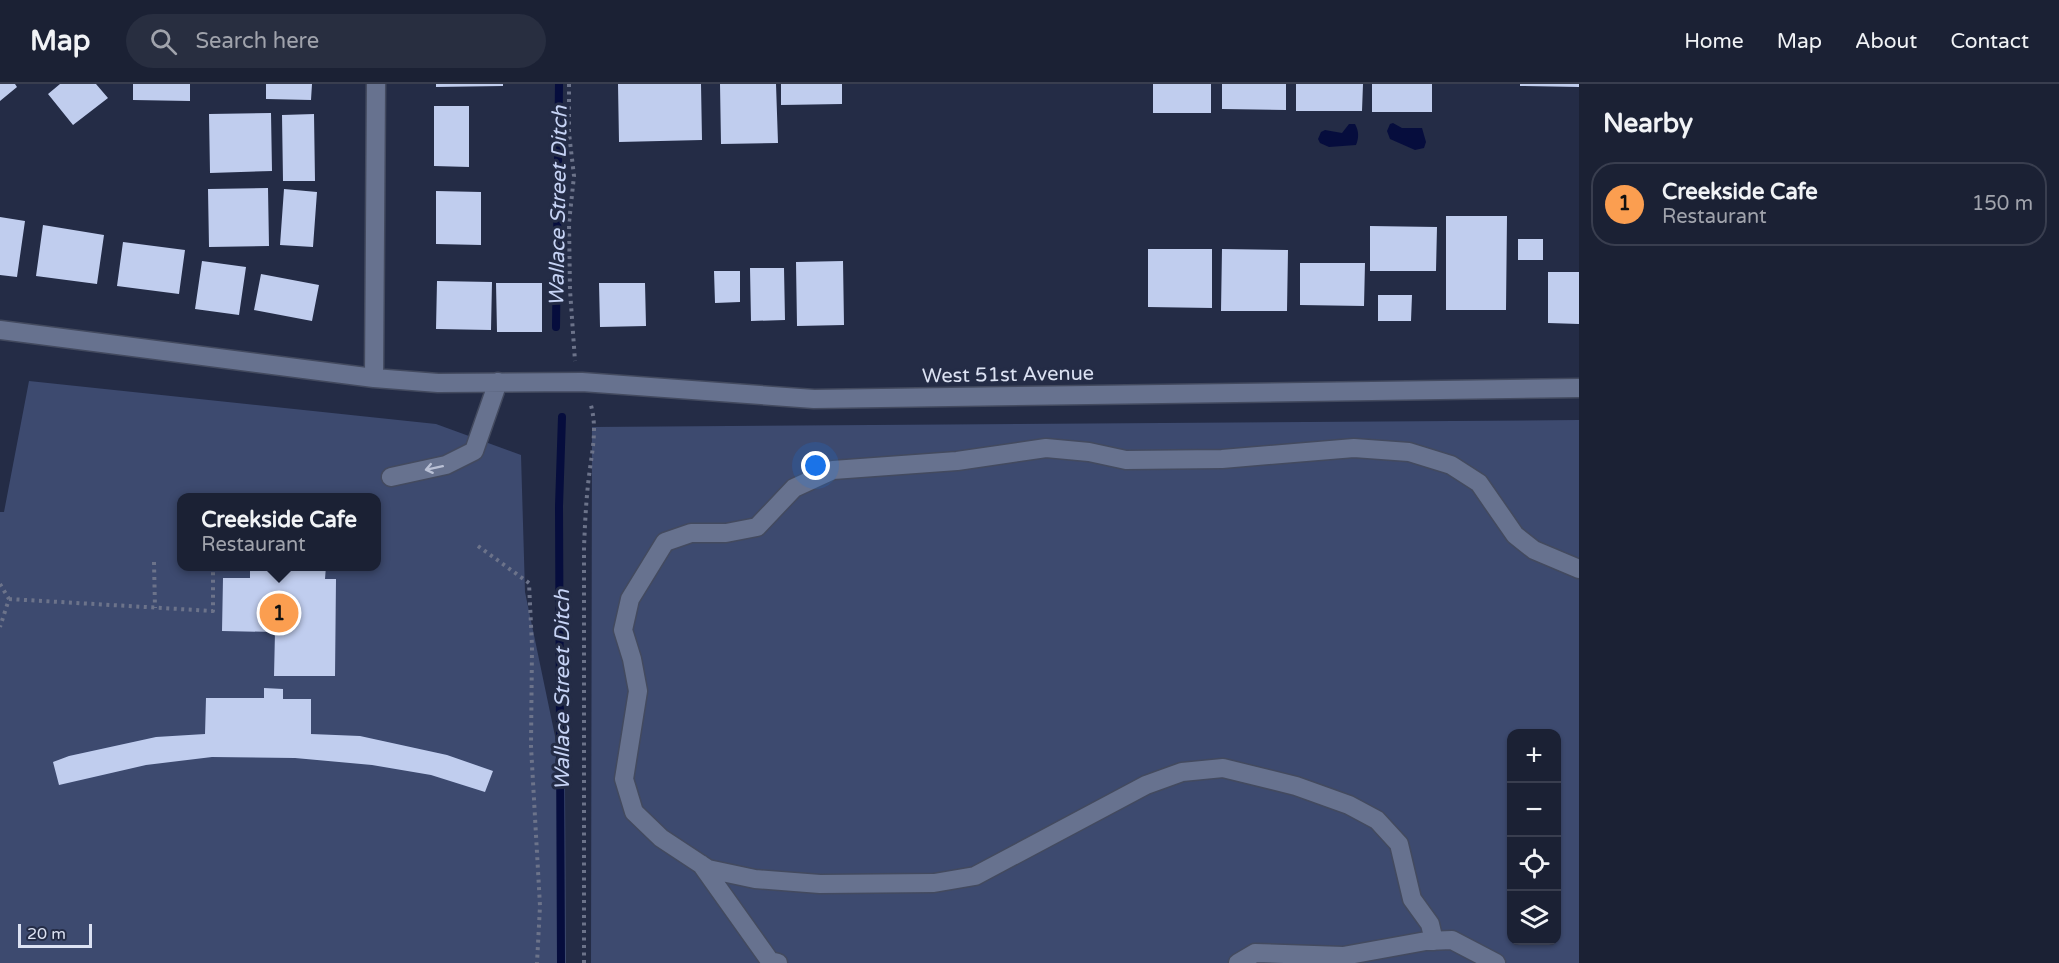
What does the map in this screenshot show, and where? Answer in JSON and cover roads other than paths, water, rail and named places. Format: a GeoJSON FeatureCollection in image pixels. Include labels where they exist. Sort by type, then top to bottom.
{"type":"FeatureCollection","features":[{"type":"Feature","properties":{"kind":"street"},"geometry":{"type":"LineString","coordinates":[[374,378],[376,84]]}},
{"type":"Feature","properties":{"kind":"street","name":"West 51st Avenue"},"geometry":{"type":"LineString","coordinates":[[0,330],[374,378],[438,383],[582,382],[814,399],[1579,388]]}},
{"type":"Feature","properties":{"kind":"street"},"geometry":{"type":"LineString","coordinates":[[391,477],[446,465],[474,451],[498,382]]}},
{"type":"Feature","properties":{"kind":"street"},"geometry":{"type":"LineString","coordinates":[[1434,941],[1430,924],[1412,899],[1399,844],[1377,819],[1349,805],[1296,786],[1223,768],[1182,772],[1146,785],[975,876],[934,884],[820,884],[777,881],[755,879],[708,868],[661,838],[634,812],[624,779],[639,691],[623,630],[630,599],[665,542],[691,533],[726,533],[757,527],[794,488],[833,470],[957,461],[1046,448],[1089,452],[1126,460],[1222,459],[1353,448],[1410,452],[1451,465],[1479,483],[1515,535],[1534,550],[1579,569]]}},
{"type":"Feature","properties":{"kind":"street"},"geometry":{"type":"LineString","coordinates":[[701,864],[770,961],[778,963]]}},
{"type":"Feature","properties":{"kind":"street"},"geometry":{"type":"LineString","coordinates":[[1238,963],[1255,953],[1342,956],[1452,940],[1497,963]]}},
{"type":"Feature","properties":{"kind":"waterway","name":"Wallace Street Ditch"},"geometry":{"type":"LineString","coordinates":[[556,327],[559,84]]}},
{"type":"Feature","properties":{"kind":"waterway","name":"Wallace Street Ditch"},"geometry":{"type":"LineString","coordinates":[[561,963],[559,506],[562,417]]}},
{"type":"Feature","properties":{"kind":"place","name":"Creekside Cafe"},"geometry":{"type":"Point","coordinates":[279,613]}}]}
